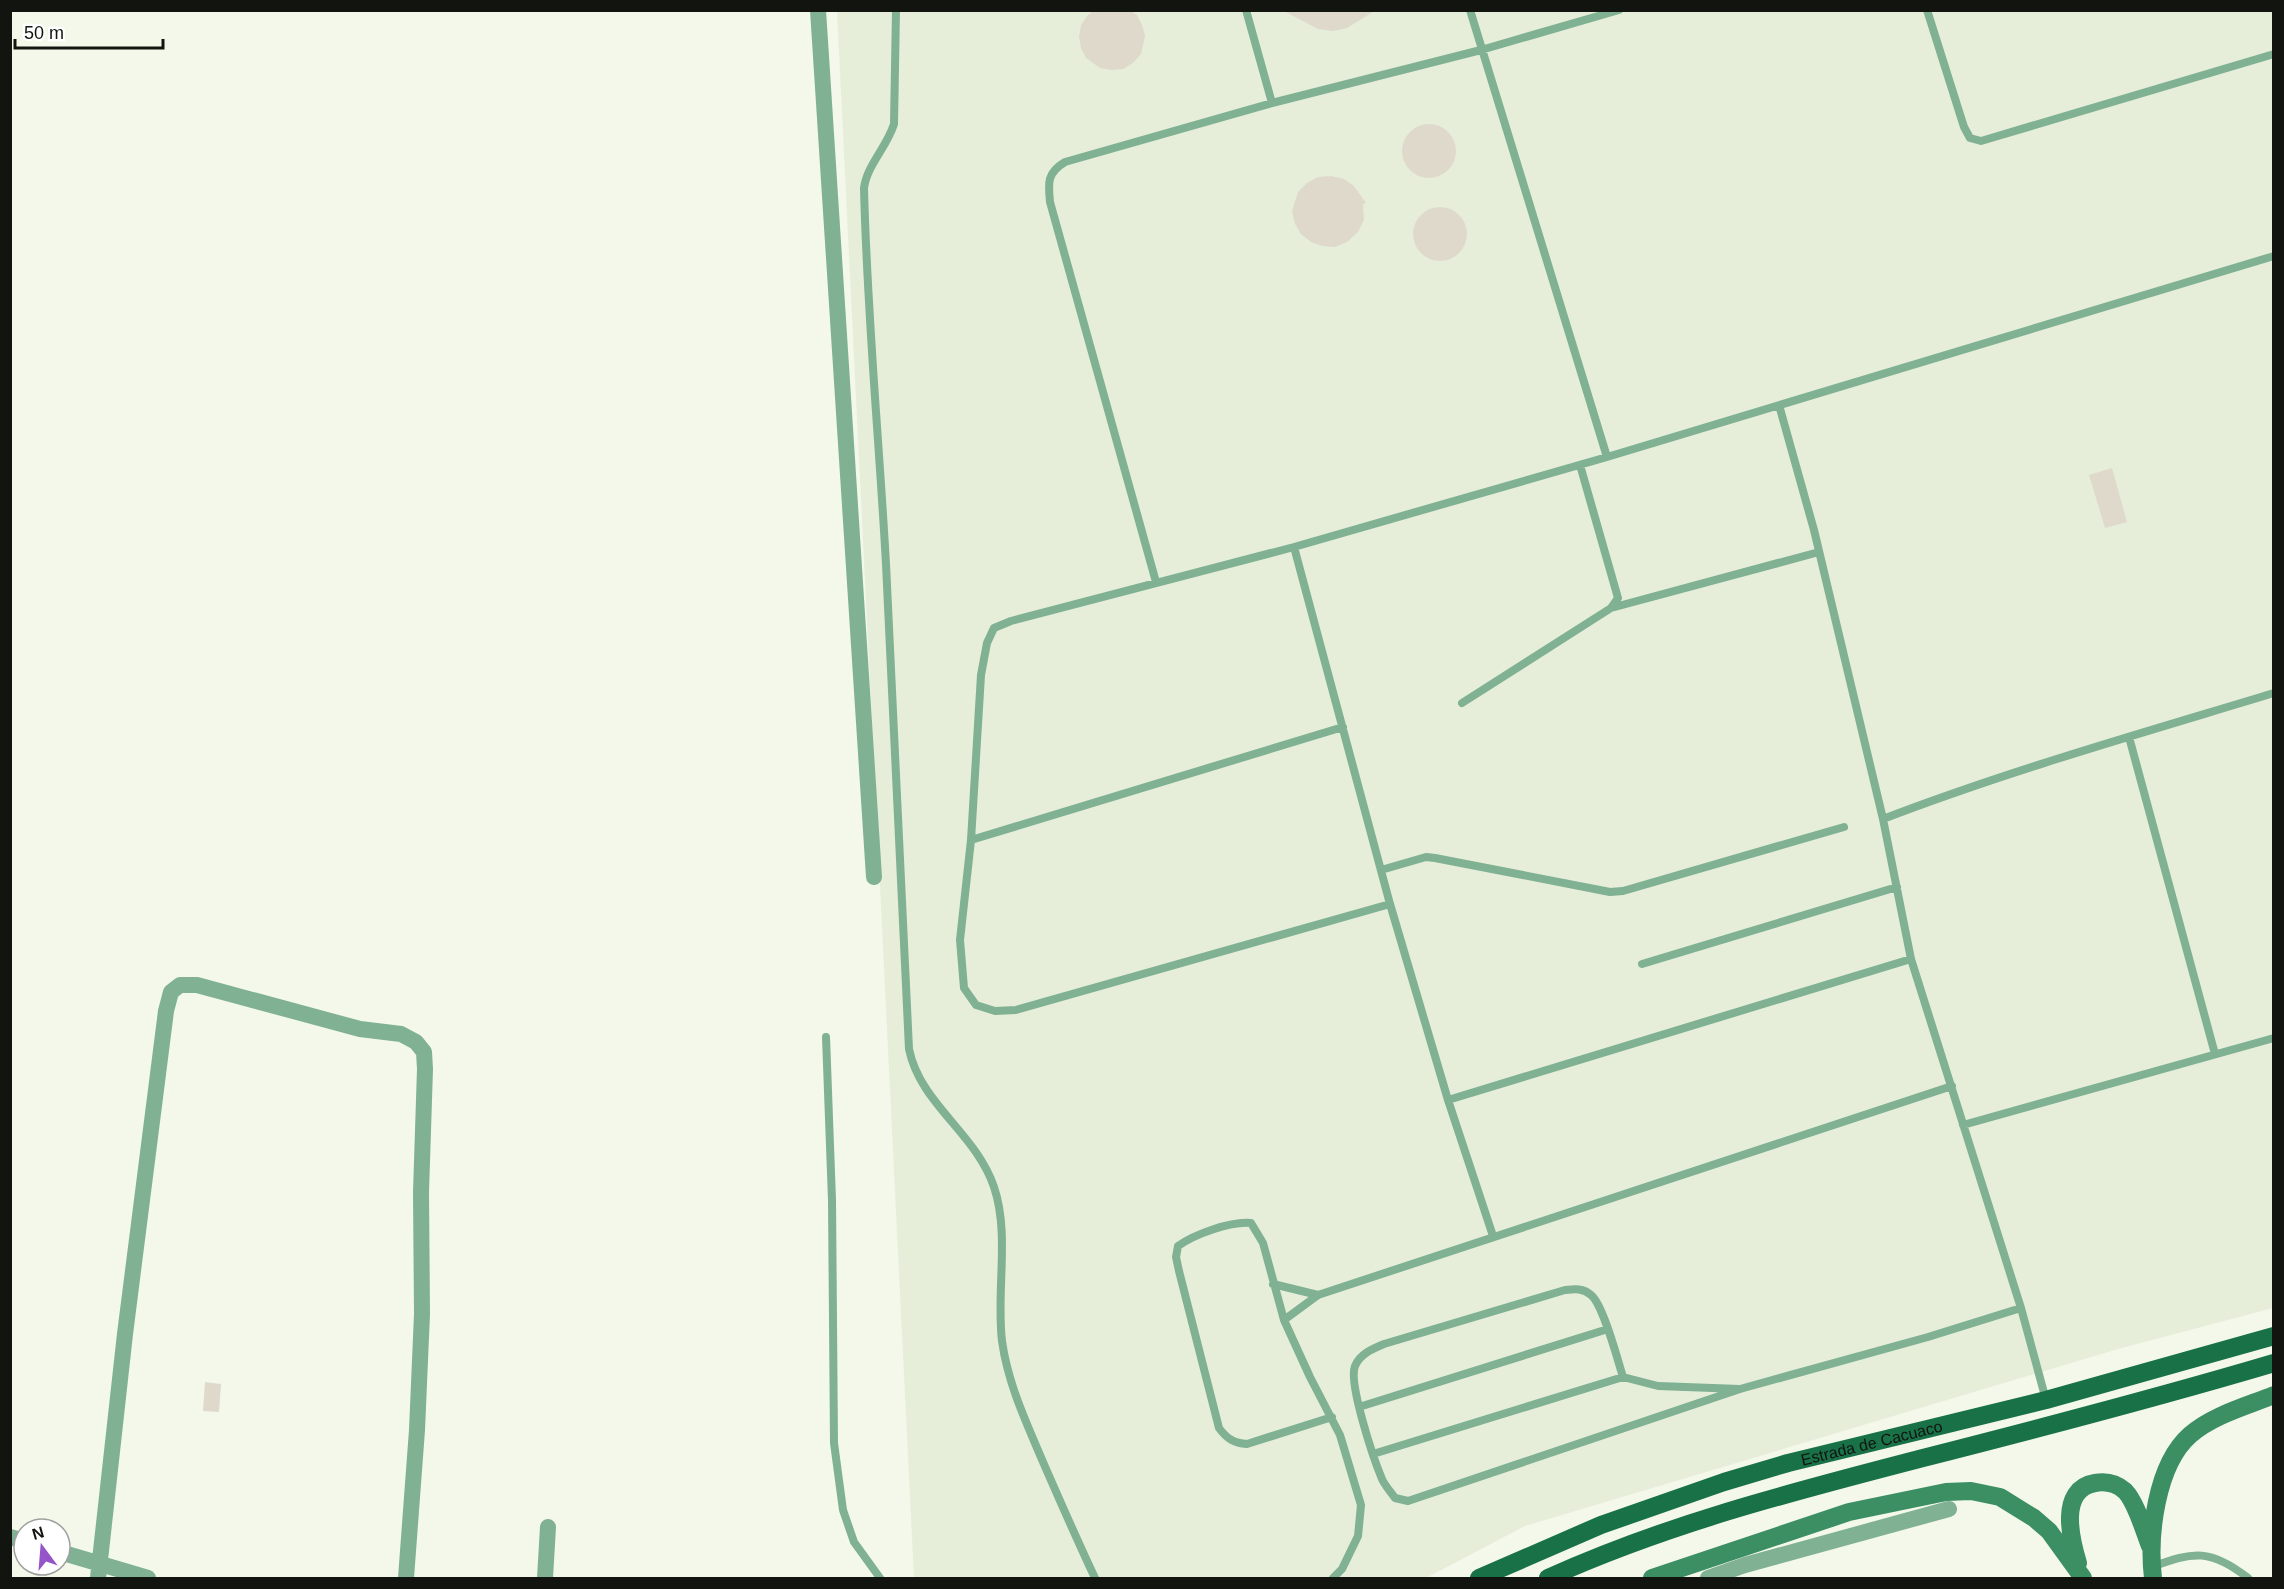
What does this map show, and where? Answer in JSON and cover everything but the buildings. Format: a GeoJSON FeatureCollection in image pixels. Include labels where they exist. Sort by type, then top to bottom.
{"type":"FeatureCollection","features":[{"type":"Feature","properties":{"kind":"main road","name":"Estrada de Cacuaco"},"geometry":{"type":"LineString","coordinates":[[1479,1578],[1601,1526],[1724,1482],[1788,1463],[2046,1400],[2274,1335]]}},
{"type":"Feature","properties":{"kind":"main road","name":"Estrada de Cacuaco"},"geometry":{"type":"LineString","coordinates":[[1548,1578],[1590,1559],[1680,1525],[1771,1497],[2145,1401],[2274,1363]]}},
{"type":"Feature","properties":{"kind":"main road"},"geometry":{"type":"LineString","coordinates":[[2152,1573],[2151,1547],[2157,1499],[2174,1455],[2190,1435],[2210,1422],[2274,1395]]}},
{"type":"Feature","properties":{"kind":"main road"},"geometry":{"type":"LineString","coordinates":[[2083,1578],[2069,1524],[2074,1500],[2078,1493],[2091,1483],[2106,1482],[2126,1492],[2151,1547]]}},
{"type":"Feature","properties":{"kind":"main road"},"geometry":{"type":"LineString","coordinates":[[1653,1578],[1849,1512],[1954,1491],[1989,1494],[2016,1505],[2049,1531],[2083,1578]]}},
{"type":"Feature","properties":{"kind":"street"},"geometry":{"type":"LineString","coordinates":[[818,10],[874,877]]}},
{"type":"Feature","properties":{"kind":"street"},"geometry":{"type":"LineString","coordinates":[[99,1571],[125,1334],[166,1011],[171,992],[180,985],[197,986],[360,1029],[401,1034],[416,1042],[423,1052],[425,1069],[421,1192],[422,1314],[417,1430],[406,1578]]}},
{"type":"Feature","properties":{"kind":"street"},"geometry":{"type":"LineString","coordinates":[[1708,1578],[1746,1572],[1949,1509]]}},
{"type":"Feature","properties":{"kind":"street"},"geometry":{"type":"LineString","coordinates":[[545,1578],[548,1527]]}},
{"type":"Feature","properties":{"kind":"street"},"geometry":{"type":"LineString","coordinates":[[72,1558],[99,1571],[148,1578]]}},
{"type":"Feature","properties":{"kind":"lane"},"geometry":{"type":"LineString","coordinates":[[896,10],[894,124],[889,140],[865,179],[864,188],[870,342],[886,563],[897,849],[909,1049],[916,1074],[925,1089],[975,1148],[987,1167],[995,1188],[1000,1214],[1001,1318],[1008,1370],[1019,1406],[1095,1578]]}},
{"type":"Feature","properties":{"kind":"lane"},"geometry":{"type":"LineString","coordinates":[[1246,10],[1272,103]]}},
{"type":"Feature","properties":{"kind":"lane"},"geometry":{"type":"LineString","coordinates":[[1470,10],[1607,457]]}},
{"type":"Feature","properties":{"kind":"lane"},"geometry":{"type":"LineString","coordinates":[[1156,582],[1050,201],[1049,180],[1053,169],[1065,162],[1272,103],[1481,50],[1619,10]]}},
{"type":"Feature","properties":{"kind":"lane"},"geometry":{"type":"LineString","coordinates":[[1927,10],[1964,127],[1971,138],[1982,141],[2274,54]]}},
{"type":"Feature","properties":{"kind":"lane"},"geometry":{"type":"LineString","coordinates":[[1390,904],[1016,1011],[995,1011],[976,1005],[964,988],[960,939],[971,840],[981,675],[987,643],[994,628],[1011,621],[1294,547],[1580,465],[2274,256]]}},
{"type":"Feature","properties":{"kind":"lane"},"geometry":{"type":"LineString","coordinates":[[1779,405],[1819,552],[1883,819],[1911,959],[2021,1308],[2046,1400]]}},
{"type":"Feature","properties":{"kind":"lane"},"geometry":{"type":"LineString","coordinates":[[1580,465],[1618,598],[1611,608]]}},
{"type":"Feature","properties":{"kind":"lane"},"geometry":{"type":"LineString","coordinates":[[1294,547],[1390,904],[1448,1100],[1493,1236]]}},
{"type":"Feature","properties":{"kind":"lane"},"geometry":{"type":"LineString","coordinates":[[1462,703],[1611,608],[1819,552]]}},
{"type":"Feature","properties":{"kind":"lane"},"geometry":{"type":"LineString","coordinates":[[1883,819],[1959,790],[2274,693]]}},
{"type":"Feature","properties":{"kind":"lane"},"geometry":{"type":"LineString","coordinates":[[971,840],[1342,727]]}},
{"type":"Feature","properties":{"kind":"lane"},"geometry":{"type":"LineString","coordinates":[[2129,737],[2215,1054]]}},
{"type":"Feature","properties":{"kind":"lane"},"geometry":{"type":"LineString","coordinates":[[1381,870],[1426,857],[1610,892],[1623,891],[1844,827]]}},
{"type":"Feature","properties":{"kind":"lane"},"geometry":{"type":"LineString","coordinates":[[1642,964],[1897,887]]}},
{"type":"Feature","properties":{"kind":"lane"},"geometry":{"type":"LineString","coordinates":[[1448,1100],[1911,959]]}},
{"type":"Feature","properties":{"kind":"lane"},"geometry":{"type":"LineString","coordinates":[[826,1037],[832,1200],[834,1443],[837,1477],[843,1510],[854,1542],[880,1578]]}},
{"type":"Feature","properties":{"kind":"lane"},"geometry":{"type":"LineString","coordinates":[[1962,1125],[2274,1038]]}},
{"type":"Feature","properties":{"kind":"lane"},"geometry":{"type":"LineString","coordinates":[[1284,1320],[1318,1295],[1952,1086]]}},
{"type":"Feature","properties":{"kind":"lane"},"geometry":{"type":"LineString","coordinates":[[1332,1417],[1247,1444],[1236,1443],[1225,1437],[1219,1428],[1176,1257],[1178,1246],[1187,1239],[1239,1222],[1251,1223],[1263,1243],[1284,1320],[1310,1377],[1332,1417],[1340,1435],[1361,1505],[1358,1536],[1334,1578]]}},
{"type":"Feature","properties":{"kind":"lane"},"geometry":{"type":"LineString","coordinates":[[1273,1284],[1318,1295]]}},
{"type":"Feature","properties":{"kind":"lane"},"geometry":{"type":"LineString","coordinates":[[1623,1377],[1608,1329],[1594,1296],[1582,1289],[1565,1290],[1384,1344],[1370,1349],[1360,1357],[1354,1368],[1359,1407],[1373,1454],[1387,1487],[1395,1498],[1408,1501],[1740,1389],[1928,1337],[2021,1308]]}},
{"type":"Feature","properties":{"kind":"lane"},"geometry":{"type":"LineString","coordinates":[[1359,1407],[1608,1329]]}},
{"type":"Feature","properties":{"kind":"lane"},"geometry":{"type":"LineString","coordinates":[[1373,1454],[1623,1377],[1658,1386],[1740,1389]]}},
{"type":"Feature","properties":{"kind":"lane"},"geometry":{"type":"LineString","coordinates":[[2152,1573],[2179,1557],[2197,1555],[2211,1557],[2232,1566],[2248,1578]]}},
{"type":"Feature","properties":{"kind":"shaded area"},"geometry":{"type":"Polygon","coordinates":[[[837,11],[2273,11],[2273,1308],[2118,1349],[1525,1526],[1426,1578],[914,1578],[837,11]]]}}]}
